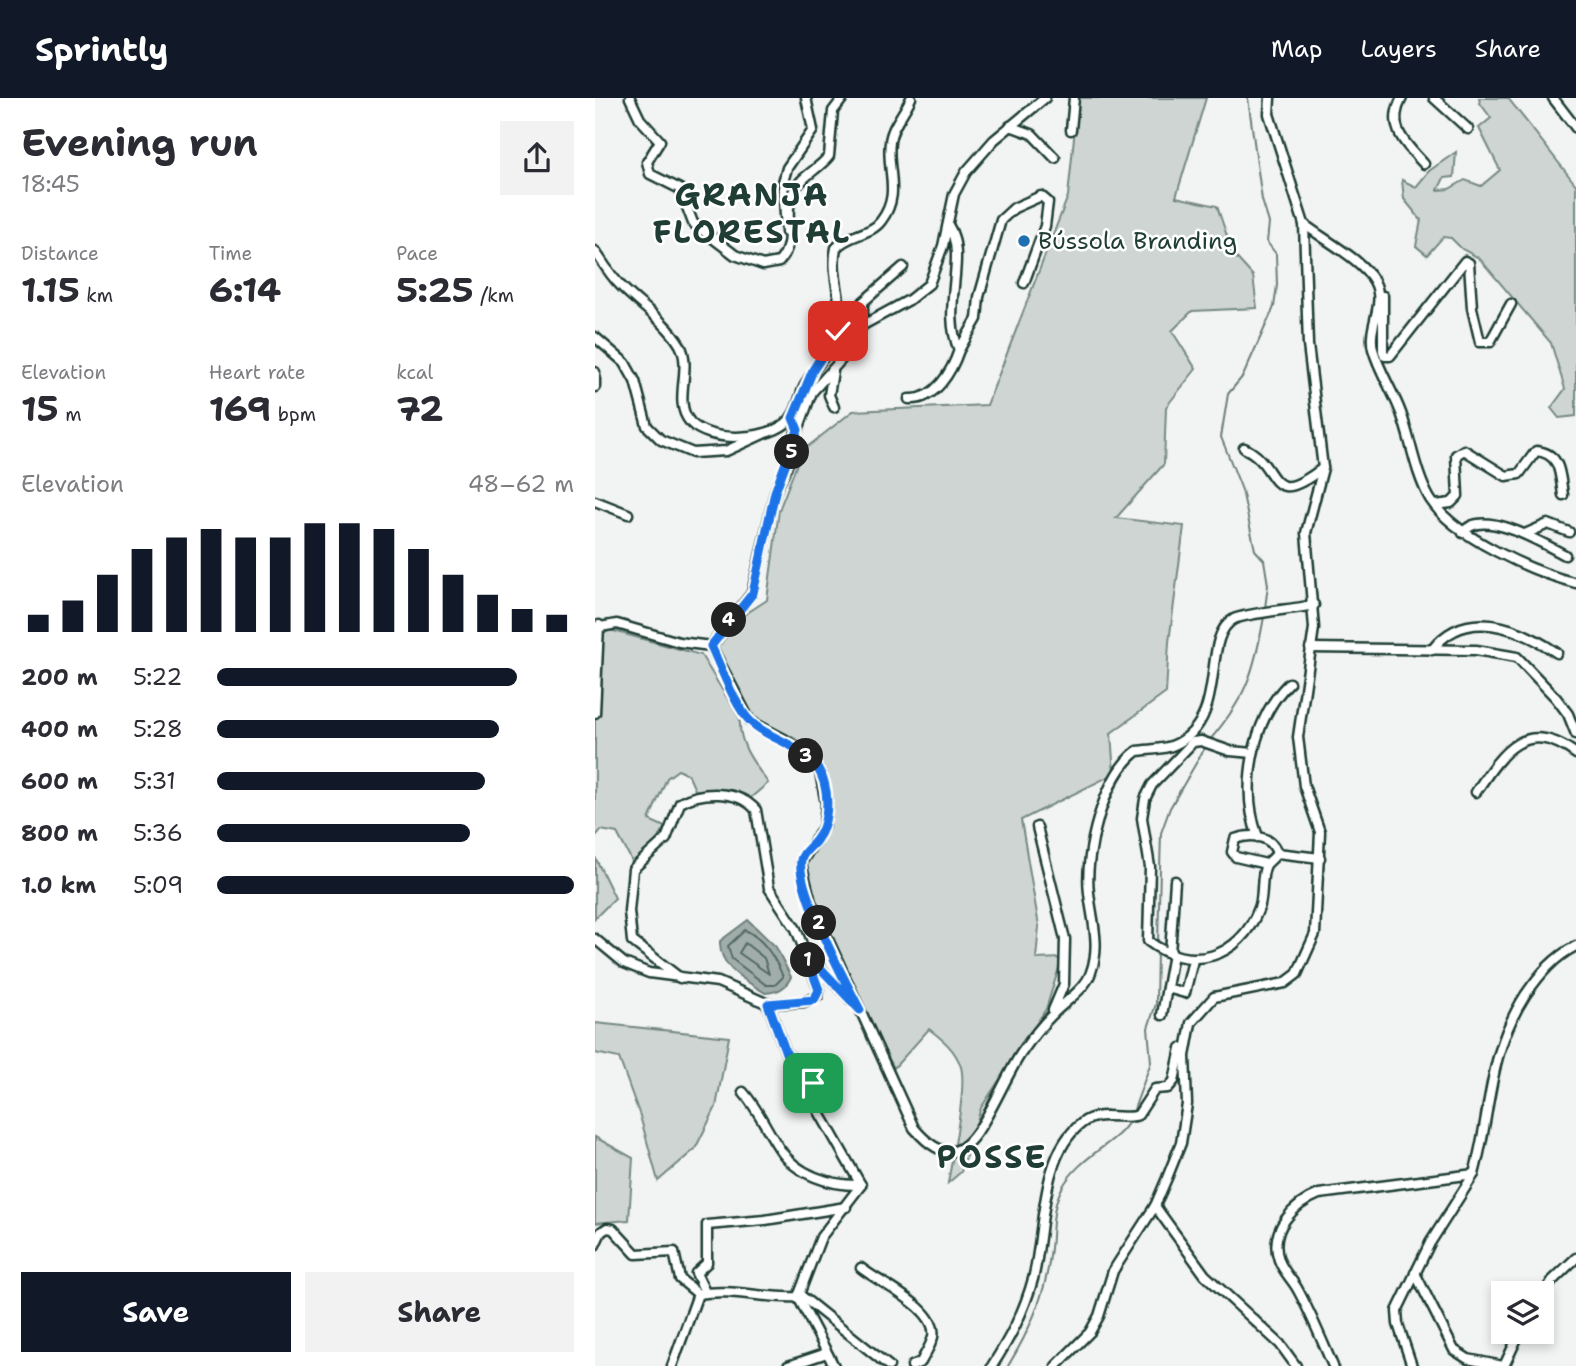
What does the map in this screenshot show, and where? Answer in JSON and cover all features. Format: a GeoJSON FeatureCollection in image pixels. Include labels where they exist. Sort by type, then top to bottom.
{"type":"FeatureCollection","features":[{"type":"Feature","properties":{"kind":"street"},"geometry":{"type":"LineString","coordinates":[[630,98],[640,119],[660,141],[646,162],[650,174],[680,189],[693,223],[700,230],[735,256],[763,265],[779,262],[790,241],[791,197],[794,188],[829,156],[833,111],[843,98]]}},
{"type":"Feature","properties":{"kind":"street"},"geometry":{"type":"LineString","coordinates":[[790,241],[782,207],[783,182],[787,168],[813,130],[806,98]]}},
{"type":"Feature","properties":{"kind":"street"},"geometry":{"type":"LineString","coordinates":[[595,251],[611,276],[667,327],[681,346],[686,360],[682,400],[690,422],[703,431],[721,436],[763,434],[776,430],[793,418],[813,370],[838,331],[840,307],[836,248],[842,241],[877,225],[888,210],[894,184],[890,139],[911,98]]}},
{"type":"Feature","properties":{"kind":"street"},"geometry":{"type":"LineString","coordinates":[[711,646],[753,593],[775,492],[812,392],[834,368],[863,325],[909,300],[929,284],[959,183],[994,139],[1045,98]]}},
{"type":"Feature","properties":{"kind":"street"},"geometry":{"type":"LineString","coordinates":[[1071,130],[1074,98]]}},
{"type":"Feature","properties":{"kind":"street"},"geometry":{"type":"LineString","coordinates":[[992,1366],[1017,1326],[1027,1299],[1038,1255],[1045,1197],[1069,1137],[1082,1123],[1095,1117],[1138,1115],[1155,1089],[1167,1088],[1174,1082],[1182,1042],[1200,1010],[1214,997],[1285,983],[1297,974],[1315,934],[1320,832],[1300,763],[1299,737],[1314,605],[1305,543],[1323,468],[1308,345],[1304,224],[1269,114],[1270,98]]}},
{"type":"Feature","properties":{"kind":"street"},"geometry":{"type":"LineString","coordinates":[[1402,98],[1394,124],[1400,137],[1424,164]]}},
{"type":"Feature","properties":{"kind":"street"},"geometry":{"type":"LineString","coordinates":[[1434,98],[1468,129]]}},
{"type":"Feature","properties":{"kind":"street"},"geometry":{"type":"LineString","coordinates":[[1553,98],[1576,128]]}},
{"type":"Feature","properties":{"kind":"street"},"geometry":{"type":"LineString","coordinates":[[1010,126],[1032,134],[1055,158]]}},
{"type":"Feature","properties":{"kind":"street"},"geometry":{"type":"LineString","coordinates":[[909,399],[922,398],[949,376],[959,350],[977,319],[979,296],[1001,220],[1014,208],[1041,196],[1048,202],[1045,226],[1024,282]]}},
{"type":"Feature","properties":{"kind":"street"},"geometry":{"type":"LineString","coordinates":[[1304,224],[1366,270],[1377,287],[1385,309],[1385,356],[1390,356],[1399,346],[1465,261],[1469,263],[1472,308],[1480,342],[1490,342],[1511,304]]}},
{"type":"Feature","properties":{"kind":"street"},"geometry":{"type":"LineString","coordinates":[[948,225],[956,245],[950,319],[959,350]]}},
{"type":"Feature","properties":{"kind":"street"},"geometry":{"type":"LineString","coordinates":[[863,325],[861,308],[868,294],[903,267]]}},
{"type":"Feature","properties":{"kind":"street"},"geometry":{"type":"LineString","coordinates":[[1377,287],[1379,299],[1372,336],[1373,350],[1401,415],[1423,481],[1436,505],[1463,533],[1495,550],[1576,583]]}},
{"type":"Feature","properties":{"kind":"street"},"geometry":{"type":"LineString","coordinates":[[595,337],[625,363],[635,382],[647,426],[661,440],[693,453],[726,451],[756,440],[763,434]]}},
{"type":"Feature","properties":{"kind":"street"},"geometry":{"type":"LineString","coordinates":[[834,368],[829,395],[834,407]]}},
{"type":"Feature","properties":{"kind":"street"},"geometry":{"type":"LineString","coordinates":[[595,372],[595,387]]}},
{"type":"Feature","properties":{"kind":"street"},"geometry":{"type":"LineString","coordinates":[[793,418],[798,430]]}},
{"type":"Feature","properties":{"kind":"street"},"geometry":{"type":"LineString","coordinates":[[1244,448],[1252,451],[1270,476],[1282,485],[1292,487],[1302,484],[1323,468]]}},
{"type":"Feature","properties":{"kind":"street"},"geometry":{"type":"LineString","coordinates":[[1436,505],[1451,503],[1458,496],[1455,462],[1456,455],[1464,450],[1506,476],[1519,474],[1536,451],[1548,453],[1557,463],[1563,495]]}},
{"type":"Feature","properties":{"kind":"street"},"geometry":{"type":"LineString","coordinates":[[595,501],[628,514]]}},
{"type":"Feature","properties":{"kind":"street"},"geometry":{"type":"LineString","coordinates":[[1463,533],[1467,527],[1479,522],[1525,534],[1565,555]]}},
{"type":"Feature","properties":{"kind":"street"},"geometry":{"type":"LineString","coordinates":[[1525,534],[1548,524],[1569,532]]}},
{"type":"Feature","properties":{"kind":"street"},"geometry":{"type":"LineString","coordinates":[[711,646],[751,722],[784,739],[809,758],[824,784],[824,826],[818,838],[803,855],[801,873],[849,988],[914,1128],[926,1142],[950,1151],[963,1148],[979,1130],[1002,1083],[1051,1016],[1091,974],[1095,957],[1095,922],[1088,873],[1094,841],[1112,781],[1137,751],[1166,748],[1193,732],[1206,712],[1218,641],[1223,631],[1235,619],[1314,605]]}},
{"type":"Feature","properties":{"kind":"street"},"geometry":{"type":"LineString","coordinates":[[595,713],[597,627],[617,624],[679,642],[711,646]]}},
{"type":"Feature","properties":{"kind":"street"},"geometry":{"type":"LineString","coordinates":[[1432,650],[1450,631],[1464,626],[1481,625],[1529,635],[1557,653]]}},
{"type":"Feature","properties":{"kind":"street"},"geometry":{"type":"LineString","coordinates":[[1310,648],[1476,650],[1517,657],[1562,706],[1576,734]]}},
{"type":"Feature","properties":{"kind":"street"},"geometry":{"type":"LineString","coordinates":[[1258,837],[1251,807],[1254,752],[1261,726],[1281,691],[1289,683]]}},
{"type":"Feature","properties":{"kind":"street"},"geometry":{"type":"LineString","coordinates":[[1476,792],[1495,763],[1516,743],[1527,738],[1538,736],[1554,741],[1576,754]]}},
{"type":"Feature","properties":{"kind":"street"},"geometry":{"type":"LineString","coordinates":[[1254,752],[1230,751],[1193,742],[1153,785],[1145,799],[1142,818],[1150,883],[1146,933],[1148,941],[1172,954],[1193,960],[1211,957],[1226,950],[1253,922],[1260,906],[1266,864],[1277,853]]}},
{"type":"Feature","properties":{"kind":"street"},"geometry":{"type":"LineString","coordinates":[[595,939],[624,963],[649,973],[680,978],[718,982],[768,1004],[814,1000],[819,990],[796,929],[769,888],[765,876],[758,814],[753,805],[703,793],[680,803],[666,839],[641,861],[632,875],[629,911],[632,941],[680,978]]}},
{"type":"Feature","properties":{"kind":"street"},"geometry":{"type":"LineString","coordinates":[[1037,827],[1066,951],[1064,984],[1051,1016]]}},
{"type":"Feature","properties":{"kind":"street"},"geometry":{"type":"LineString","coordinates":[[1266,864],[1245,861],[1232,852],[1235,839],[1249,835],[1258,837],[1272,843],[1277,853]]}},
{"type":"Feature","properties":{"kind":"street"},"geometry":{"type":"LineString","coordinates":[[1277,853],[1320,858]]}},
{"type":"Feature","properties":{"kind":"street"},"geometry":{"type":"LineString","coordinates":[[1163,1015],[1172,954],[1175,881]]}},
{"type":"Feature","properties":{"kind":"street"},"geometry":{"type":"LineString","coordinates":[[1412,1366],[1398,1324],[1397,1311],[1415,1273],[1473,1174],[1485,1135],[1497,1054],[1509,1021],[1535,981],[1555,958],[1576,946]]}},
{"type":"Feature","properties":{"kind":"street"},"geometry":{"type":"LineString","coordinates":[[805,952],[860,1010]]}},
{"type":"Feature","properties":{"kind":"street"},"geometry":{"type":"LineString","coordinates":[[1167,988],[1185,993],[1193,960]]}},
{"type":"Feature","properties":{"kind":"street"},"geometry":{"type":"LineString","coordinates":[[768,1004],[786,1053],[813,1083],[817,1108],[860,1185]]}},
{"type":"Feature","properties":{"kind":"street"},"geometry":{"type":"LineString","coordinates":[[1056,1366],[1090,1332],[1112,1271],[1155,1206],[1181,1143],[1187,1104],[1185,1056],[1188,1033]]}},
{"type":"Feature","properties":{"kind":"street"},"geometry":{"type":"LineString","coordinates":[[743,1093],[757,1108],[788,1160],[826,1183],[860,1185]]}},
{"type":"Feature","properties":{"kind":"street"},"geometry":{"type":"LineString","coordinates":[[1333,1366],[1297,1289],[1279,1261],[1276,1244],[1282,1223],[1303,1200],[1319,1194],[1473,1174]]}},
{"type":"Feature","properties":{"kind":"street"},"geometry":{"type":"LineString","coordinates":[[834,1366],[799,1296],[821,1237],[860,1185]]}},
{"type":"Feature","properties":{"kind":"street"},"geometry":{"type":"LineString","coordinates":[[1155,1206],[1205,1275],[1280,1343],[1296,1366]]}},
{"type":"Feature","properties":{"kind":"street"},"geometry":{"type":"LineString","coordinates":[[672,1366],[701,1293],[696,1273],[706,1263],[707,1225],[846,1207]]}},
{"type":"Feature","properties":{"kind":"street"},"geometry":{"type":"LineString","coordinates":[[595,1245],[607,1228],[613,1229],[636,1254],[674,1252],[680,1279],[701,1293],[722,1290],[771,1299],[799,1296],[889,1366]]}},
{"type":"Feature","properties":{"kind":"street"},"geometry":{"type":"LineString","coordinates":[[1552,1281],[1576,1258]]}},
{"type":"Feature","properties":{"kind":"street"},"geometry":{"type":"LineString","coordinates":[[862,1268],[921,1307],[929,1318],[933,1338],[921,1362],[912,1366]]}},
{"type":"Feature","properties":{"kind":"street"},"geometry":{"type":"LineString","coordinates":[[1415,1273],[1454,1350],[1468,1359],[1503,1366],[1514,1344]]}},
{"type":"Feature","properties":{"kind":"street"},"geometry":{"type":"LineString","coordinates":[[788,1366],[827,1353]]}},
{"type":"Feature","properties":{"kind":"shaded area"},"geometry":{"type":"Polygon","coordinates":[[[1078,98],[1206,98],[1176,197],[1217,206],[1233,254],[1253,276],[1257,308],[1192,311],[1172,331],[1196,369],[1166,407],[1164,464],[1116,518],[1184,526],[1169,642],[1166,693],[1111,733],[1114,774],[1021,820],[1039,926],[1036,959],[1062,958],[1046,1009],[981,1108],[961,1172],[948,1183],[962,1091],[959,1061],[948,1045],[929,1029],[894,1068],[864,1013],[803,874],[808,857],[830,818],[832,797],[825,775],[813,755],[796,739],[761,724],[748,715],[714,648],[721,644],[738,619],[767,600],[779,510],[802,451],[853,411],[987,405],[1068,196],[1078,98]]]}},
{"type":"Feature","properties":{"kind":"shaded area"},"geometry":{"type":"Polygon","coordinates":[[[1479,98],[1508,98],[1576,185],[1576,416],[1559,418],[1551,408],[1565,389],[1551,343],[1479,258],[1462,249],[1451,238],[1443,237],[1427,255],[1416,246],[1421,220],[1404,199],[1402,180],[1416,187],[1429,171],[1456,152],[1454,177],[1444,178],[1438,190],[1449,189],[1465,180],[1481,186],[1500,170],[1479,128],[1491,118],[1479,98]]]}},
{"type":"Feature","properties":{"kind":"shaded area"},"geometry":{"type":"Polygon","coordinates":[[[610,630],[701,655],[740,719],[744,745],[768,783],[748,800],[724,791],[695,790],[688,774],[678,770],[667,778],[649,820],[665,827],[650,851],[633,863],[617,833],[601,830],[595,837],[595,637],[610,630]]]}},
{"type":"Feature","properties":{"kind":"shaded area"},"geometry":{"type":"Polygon","coordinates":[[[595,857],[615,898],[595,918],[595,857]]]}},
{"type":"Feature","properties":{"kind":"shaded area"},"geometry":{"type":"Polygon","coordinates":[[[595,1023],[729,1037],[716,1107],[695,1149],[658,1181],[640,1116],[619,1058],[595,1053],[595,1023]]]}},
{"type":"Feature","properties":{"kind":"shaded area"},"geometry":{"type":"Polygon","coordinates":[[[595,1137],[633,1158],[629,1220],[595,1223],[595,1137]]]}},
{"type":"Feature","properties":{"kind":"water"},"geometry":{"type":"Polygon","coordinates":[[[748,920],[776,947],[791,977],[784,987],[777,991],[765,993],[742,978],[724,959],[720,941],[748,920]]]}},
{"type":"Feature","properties":{"kind":"waterway"},"geometry":{"type":"LineString","coordinates":[[1248,98],[1262,200],[1269,223],[1267,242],[1276,254],[1277,285],[1274,307],[1243,376],[1228,394],[1221,437],[1242,490],[1255,550],[1264,560],[1268,585],[1265,608]]}},
{"type":"Feature","properties":{"kind":"waterway"},"geometry":{"type":"LineString","coordinates":[[1209,741],[1222,726],[1247,684],[1264,617]]}},
{"type":"Feature","properties":{"kind":"waterway"},"geometry":{"type":"LineString","coordinates":[[1158,942],[1161,833],[1170,808],[1206,746]]}},
{"type":"Feature","properties":{"kind":"waterway"},"geometry":{"type":"LineString","coordinates":[[1133,1112],[1151,1062],[1148,1028],[1156,1004],[1157,951]]}},
{"type":"Feature","properties":{"kind":"waterway"},"geometry":{"type":"LineString","coordinates":[[1008,1366],[1023,1340],[1040,1299],[1048,1271],[1056,1205],[1062,1188],[1078,1167],[1117,1136],[1129,1121]]}},
{"type":"Feature","properties":{"kind":"place","name":"Bússola Branding"},"geometry":{"type":"Point","coordinates":[1024,241]}},
{"type":"Feature","properties":{"kind":"district","name":"GRANJA FLORESTAL"},"geometry":{"type":"Point","coordinates":[752,212]}},
{"type":"Feature","properties":{"kind":"district","name":"POSSE"},"geometry":{"type":"Point","coordinates":[992,1156]}},
{"type":"Feature","properties":{"kind":"route"},"geometry":{"type":"LineString","coordinates":[[813,1083],[786,1053],[768,1004],[804,1002],[814,1000],[818,996],[819,990],[805,952],[860,1010],[825,937],[801,873],[803,855],[818,838],[824,826],[827,804],[824,784],[820,772],[809,758],[784,739],[751,722],[711,646],[733,614],[753,593],[775,492],[790,459],[798,430],[793,418],[803,388],[838,331]]}}]}
